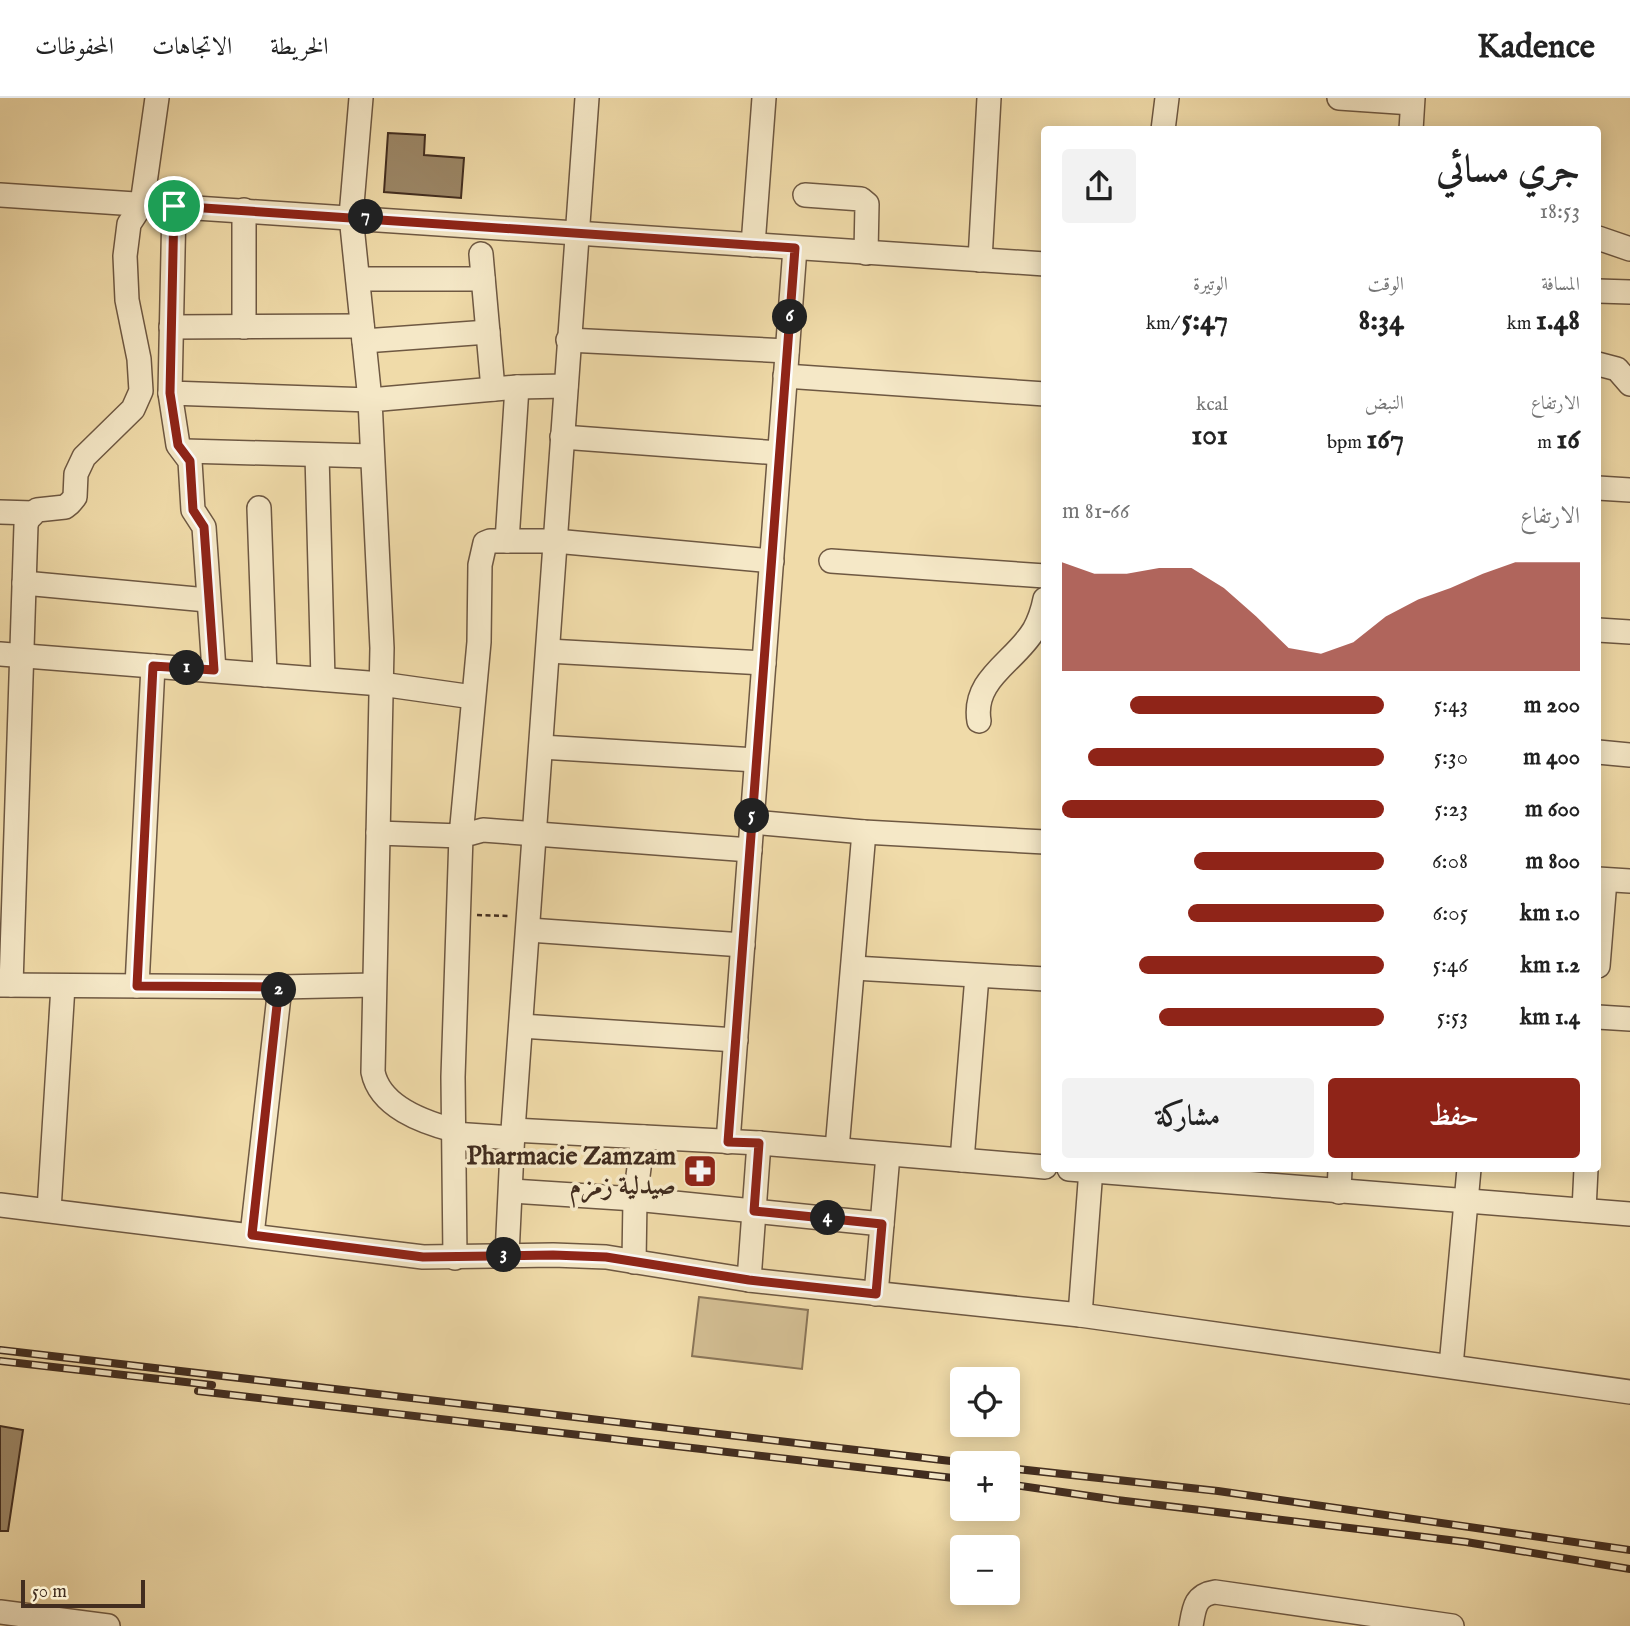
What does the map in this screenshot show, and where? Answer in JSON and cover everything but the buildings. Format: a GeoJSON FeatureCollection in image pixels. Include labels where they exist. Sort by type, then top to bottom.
{"type":"FeatureCollection","features":[{"type":"Feature","properties":{"kind":"street"},"geometry":{"type":"LineString","coordinates":[[0,512],[33,513],[42,509],[65,507],[70,503],[75,497],[76,474],[84,457],[133,409],[141,391],[139,359],[127,300],[125,256],[129,224],[142,204],[157,98]]}},
{"type":"Feature","properties":{"kind":"street"},"geometry":{"type":"LineString","coordinates":[[361,98],[351,216],[370,400],[382,648],[373,1056],[378,1088],[401,1109],[453,1132],[759,1143],[888,1156],[1041,1167]]}},
{"type":"Feature","properties":{"kind":"street"},"geometry":{"type":"LineString","coordinates":[[507,1255],[513,1134],[587,98]]}},
{"type":"Feature","properties":{"kind":"street"},"geometry":{"type":"LineString","coordinates":[[753,245],[764,98]]}},
{"type":"Feature","properties":{"kind":"street"},"geometry":{"type":"LineString","coordinates":[[979,260],[989,98]]}},
{"type":"Feature","properties":{"kind":"street"},"geometry":{"type":"LineString","coordinates":[[1164,126],[1167,98]]}},
{"type":"Feature","properties":{"kind":"street"},"geometry":{"type":"LineString","coordinates":[[1339,98],[1413,101],[1411,126]]}},
{"type":"Feature","properties":{"kind":"street"},"geometry":{"type":"LineString","coordinates":[[0,195],[351,216],[576,234],[1041,264]]}},
{"type":"Feature","properties":{"kind":"street"},"geometry":{"type":"LineString","coordinates":[[805,195],[861,199],[867,204],[866,253]]}},
{"type":"Feature","properties":{"kind":"street"},"geometry":{"type":"LineString","coordinates":[[174,206],[170,393],[178,445],[190,461],[193,510],[204,527],[214,670]]}},
{"type":"Feature","properties":{"kind":"street"},"geometry":{"type":"LineString","coordinates":[[244,210],[244,327]]}},
{"type":"Feature","properties":{"kind":"street"},"geometry":{"type":"LineString","coordinates":[[1601,239],[1630,249]]}},
{"type":"Feature","properties":{"kind":"street"},"geometry":{"type":"LineString","coordinates":[[728,1142],[795,248]]}},
{"type":"Feature","properties":{"kind":"street"},"geometry":{"type":"LineString","coordinates":[[481,254],[493,389]]}},
{"type":"Feature","properties":{"kind":"street"},"geometry":{"type":"LineString","coordinates":[[358,279],[483,279]]}},
{"type":"Feature","properties":{"kind":"street"},"geometry":{"type":"LineString","coordinates":[[1601,291],[1630,292]]}},
{"type":"Feature","properties":{"kind":"street"},"geometry":{"type":"LineString","coordinates":[[172,327],[244,327],[363,333],[488,332]]}},
{"type":"Feature","properties":{"kind":"street"},"geometry":{"type":"LineString","coordinates":[[569,340],[787,351]]}},
{"type":"Feature","properties":{"kind":"street"},"geometry":{"type":"LineString","coordinates":[[1601,365],[1617,369],[1630,384]]}},
{"type":"Feature","properties":{"kind":"street"},"geometry":{"type":"LineString","coordinates":[[785,376],[1041,394]]}},
{"type":"Feature","properties":{"kind":"street"},"geometry":{"type":"LineString","coordinates":[[170,393],[370,400],[517,387],[566,386]]}},
{"type":"Feature","properties":{"kind":"street"},"geometry":{"type":"LineString","coordinates":[[507,541],[517,387]]}},
{"type":"Feature","properties":{"kind":"street"},"geometry":{"type":"LineString","coordinates":[[562,437],[779,453]]}},
{"type":"Feature","properties":{"kind":"street"},"geometry":{"type":"LineString","coordinates":[[185,451],[372,456]]}},
{"type":"Feature","properties":{"kind":"street"},"geometry":{"type":"LineString","coordinates":[[317,454],[323,679]]}},
{"type":"Feature","properties":{"kind":"street"},"geometry":{"type":"LineString","coordinates":[[1601,488],[1630,489]]}},
{"type":"Feature","properties":{"kind":"street"},"geometry":{"type":"LineString","coordinates":[[259,508],[265,675]]}},
{"type":"Feature","properties":{"kind":"street"},"geometry":{"type":"LineString","coordinates":[[33,513],[26,525],[24,583],[11,654],[6,985],[374,985]]}},
{"type":"Feature","properties":{"kind":"street"},"geometry":{"type":"LineString","coordinates":[[455,1258],[453,1132],[456,914],[479,642],[481,552],[490,541],[555,541],[772,561]]}},
{"type":"Feature","properties":{"kind":"street"},"geometry":{"type":"LineString","coordinates":[[831,561],[1041,576]]}},
{"type":"Feature","properties":{"kind":"street"},"geometry":{"type":"LineString","coordinates":[[24,583],[207,600]]}},
{"type":"Feature","properties":{"kind":"street"},"geometry":{"type":"LineString","coordinates":[[979,721],[979,696],[993,675],[1015,655],[1035,629],[1041,611]]}},
{"type":"Feature","properties":{"kind":"street"},"geometry":{"type":"LineString","coordinates":[[1601,630],[1630,632]]}},
{"type":"Feature","properties":{"kind":"street"},"geometry":{"type":"LineString","coordinates":[[548,651],[764,663]]}},
{"type":"Feature","properties":{"kind":"street"},"geometry":{"type":"LineString","coordinates":[[11,654],[381,684],[473,697]]}},
{"type":"Feature","properties":{"kind":"street"},"geometry":{"type":"LineString","coordinates":[[137,986],[153,666]]}},
{"type":"Feature","properties":{"kind":"street"},"geometry":{"type":"LineString","coordinates":[[541,747],[757,760]]}},
{"type":"Feature","properties":{"kind":"street"},"geometry":{"type":"LineString","coordinates":[[1601,752],[1630,755]]}},
{"type":"Feature","properties":{"kind":"street"},"geometry":{"type":"LineString","coordinates":[[752,822],[864,832],[1041,842]]}},
{"type":"Feature","properties":{"kind":"street"},"geometry":{"type":"LineString","coordinates":[[378,832],[461,836],[483,830],[750,850]]}},
{"type":"Feature","properties":{"kind":"street"},"geometry":{"type":"LineString","coordinates":[[838,1149],[864,832]]}},
{"type":"Feature","properties":{"kind":"street"},"geometry":{"type":"LineString","coordinates":[[1601,879],[1630,881]]}},
{"type":"Feature","properties":{"kind":"street"},"geometry":{"type":"LineString","coordinates":[[529,924],[743,945]]}},
{"type":"Feature","properties":{"kind":"street"},"geometry":{"type":"LineString","coordinates":[[854,968],[1041,979]]}},
{"type":"Feature","properties":{"kind":"street"},"geometry":{"type":"LineString","coordinates":[[962,1160],[977,976]]}},
{"type":"Feature","properties":{"kind":"street"},"geometry":{"type":"LineString","coordinates":[[50,1210],[63,986]]}},
{"type":"Feature","properties":{"kind":"street"},"geometry":{"type":"LineString","coordinates":[[252,1235],[279,987]]}},
{"type":"Feature","properties":{"kind":"street"},"geometry":{"type":"LineString","coordinates":[[1601,1017],[1630,1019]]}},
{"type":"Feature","properties":{"kind":"street"},"geometry":{"type":"LineString","coordinates":[[521,1026],[736,1040]]}},
{"type":"Feature","properties":{"kind":"street"},"geometry":{"type":"LineString","coordinates":[[634,1262],[635,1199],[643,1137]]}},
{"type":"Feature","properties":{"kind":"street"},"geometry":{"type":"LineString","coordinates":[[749,1280],[759,1143]]}},
{"type":"Feature","properties":{"kind":"street"},"geometry":{"type":"LineString","coordinates":[[876,1294],[888,1156]]}},
{"type":"Feature","properties":{"kind":"street"},"geometry":{"type":"LineString","coordinates":[[1080,1315],[1084,1172]]}},
{"type":"Feature","properties":{"kind":"street"},"geometry":{"type":"LineString","coordinates":[[1137,1172],[1340,1180],[1466,1200],[1630,1214]]}},
{"type":"Feature","properties":{"kind":"street"},"geometry":{"type":"LineString","coordinates":[[1451,1366],[1469,1172]]}},
{"type":"Feature","properties":{"kind":"street"},"geometry":{"type":"LineString","coordinates":[[1584,1210],[1586,1172]]}},
{"type":"Feature","properties":{"kind":"street"},"geometry":{"type":"LineString","coordinates":[[512,1191],[635,1199],[882,1224]]}},
{"type":"Feature","properties":{"kind":"street"},"geometry":{"type":"LineString","coordinates":[[0,1205],[393,1254],[455,1258],[507,1255],[606,1257],[749,1280],[1080,1315],[1630,1392]]}},
{"type":"Feature","properties":{"kind":"street"},"geometry":{"type":"LineString","coordinates":[[1191,1626],[1196,1602],[1202,1595],[1215,1591],[1452,1626]]}},
{"type":"Feature","properties":{"kind":"street"},"geometry":{"type":"LineString","coordinates":[[0,1612],[108,1626]]}},
{"type":"Feature","properties":{"kind":"path"},"geometry":{"type":"LineString","coordinates":[[456,914],[529,924]]}},
{"type":"Feature","properties":{"kind":"shaded area"},"geometry":{"type":"Polygon","coordinates":[[[699,1297],[808,1310],[802,1369],[692,1356],[699,1297]]]}},
{"type":"Feature","properties":{"kind":"railway"},"geometry":{"type":"LineString","coordinates":[[0,1350],[950,1461]]}},
{"type":"Feature","properties":{"kind":"railway"},"geometry":{"type":"LineString","coordinates":[[0,1361],[212,1385]]}},
{"type":"Feature","properties":{"kind":"railway"},"geometry":{"type":"LineString","coordinates":[[198,1391],[950,1478]]}},
{"type":"Feature","properties":{"kind":"railway"},"geometry":{"type":"LineString","coordinates":[[1020,1469],[1218,1491],[1630,1550]]}},
{"type":"Feature","properties":{"kind":"railway"},"geometry":{"type":"LineString","coordinates":[[1020,1486],[1466,1542],[1630,1569]]}},
{"type":"Feature","properties":{"kind":"place","name":"Pharmacie Zamzam صيدلية زمزم"},"geometry":{"type":"Point","coordinates":[700,1171]}},
{"type":"Feature","properties":{"kind":"route"},"geometry":{"type":"LineString","coordinates":[[174,206],[795,248],[728,1142],[759,1143],[754,1211],[882,1224],[876,1294],[749,1280],[606,1257],[423,1257],[252,1235],[279,987],[137,986],[153,666],[214,670],[204,527],[193,510],[190,461],[178,445],[170,393],[174,206]]}}]}
